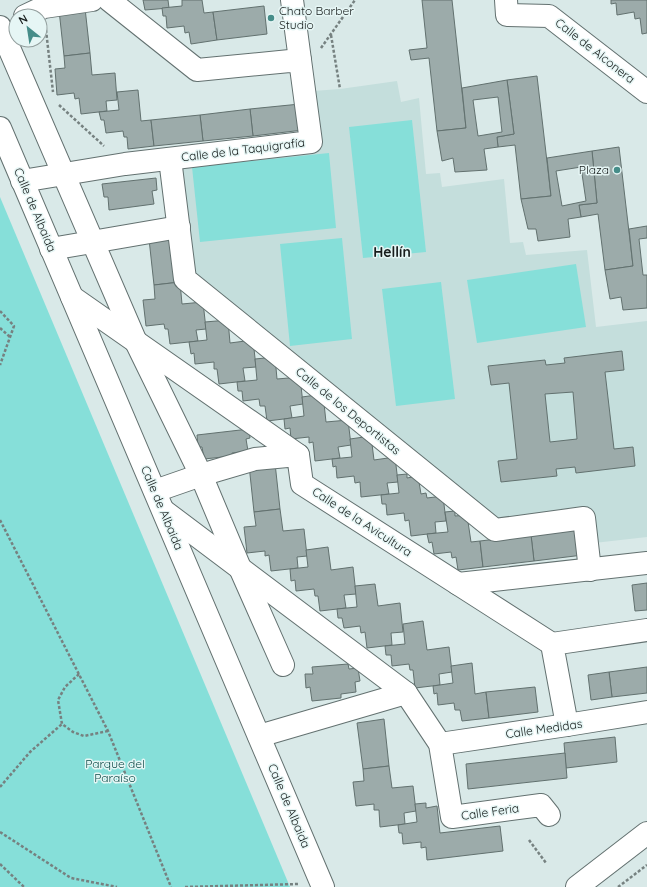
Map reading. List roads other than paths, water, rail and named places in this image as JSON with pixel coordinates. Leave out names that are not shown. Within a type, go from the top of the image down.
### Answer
[{"type":"street","points":[[48,9],[92,0]]},
{"type":"street","points":[[109,0],[197,70],[300,60],[292,0]]},
{"type":"street","name":"Calle de Alconera","points":[[506,0],[507,15],[549,16],[647,92]]},
{"type":"street","points":[[0,28],[136,342],[201,475],[283,665]]},
{"type":"street","name":"Calle de la Taquigrafía","points":[[22,181],[125,164],[310,142],[300,60]]},
{"type":"street","name":"Calle de Albaida","points":[[0,128],[323,885]]},
{"type":"street","name":"Calle de los Deportistas","points":[[170,159],[184,279],[495,530],[584,518],[590,570]]},
{"type":"street","points":[[51,249],[178,228]]},
{"type":"street","points":[[72,297],[298,455]]},
{"type":"street","points":[[298,455],[255,459],[201,475],[159,501],[240,568],[406,693],[440,744]]},
{"type":"street","name":"Calle de la Avicultura","points":[[298,455],[302,484],[552,644]]},
{"type":"street","points":[[458,584],[647,564]]},
{"type":"street","points":[[567,725],[552,644],[647,630]]},
{"type":"street","points":[[259,736],[406,693]]},
{"type":"street","name":"Calle Medidas","points":[[440,744],[647,712]]},
{"type":"street","name":"Calle Feria","points":[[440,744],[452,818],[541,805],[549,815]]},
{"type":"street","points":[[577,887],[647,834]]},
{"type":"place","name":"Chato Barber Studio","points":[[271,18]]},
{"type":"place","name":"Plaza","points":[[617,170]]},
{"type":"district","name":"Hellín","points":[[392,252]]},
{"type":"park label","name":"Parque del Paraíso","points":[[115,771]]}]
